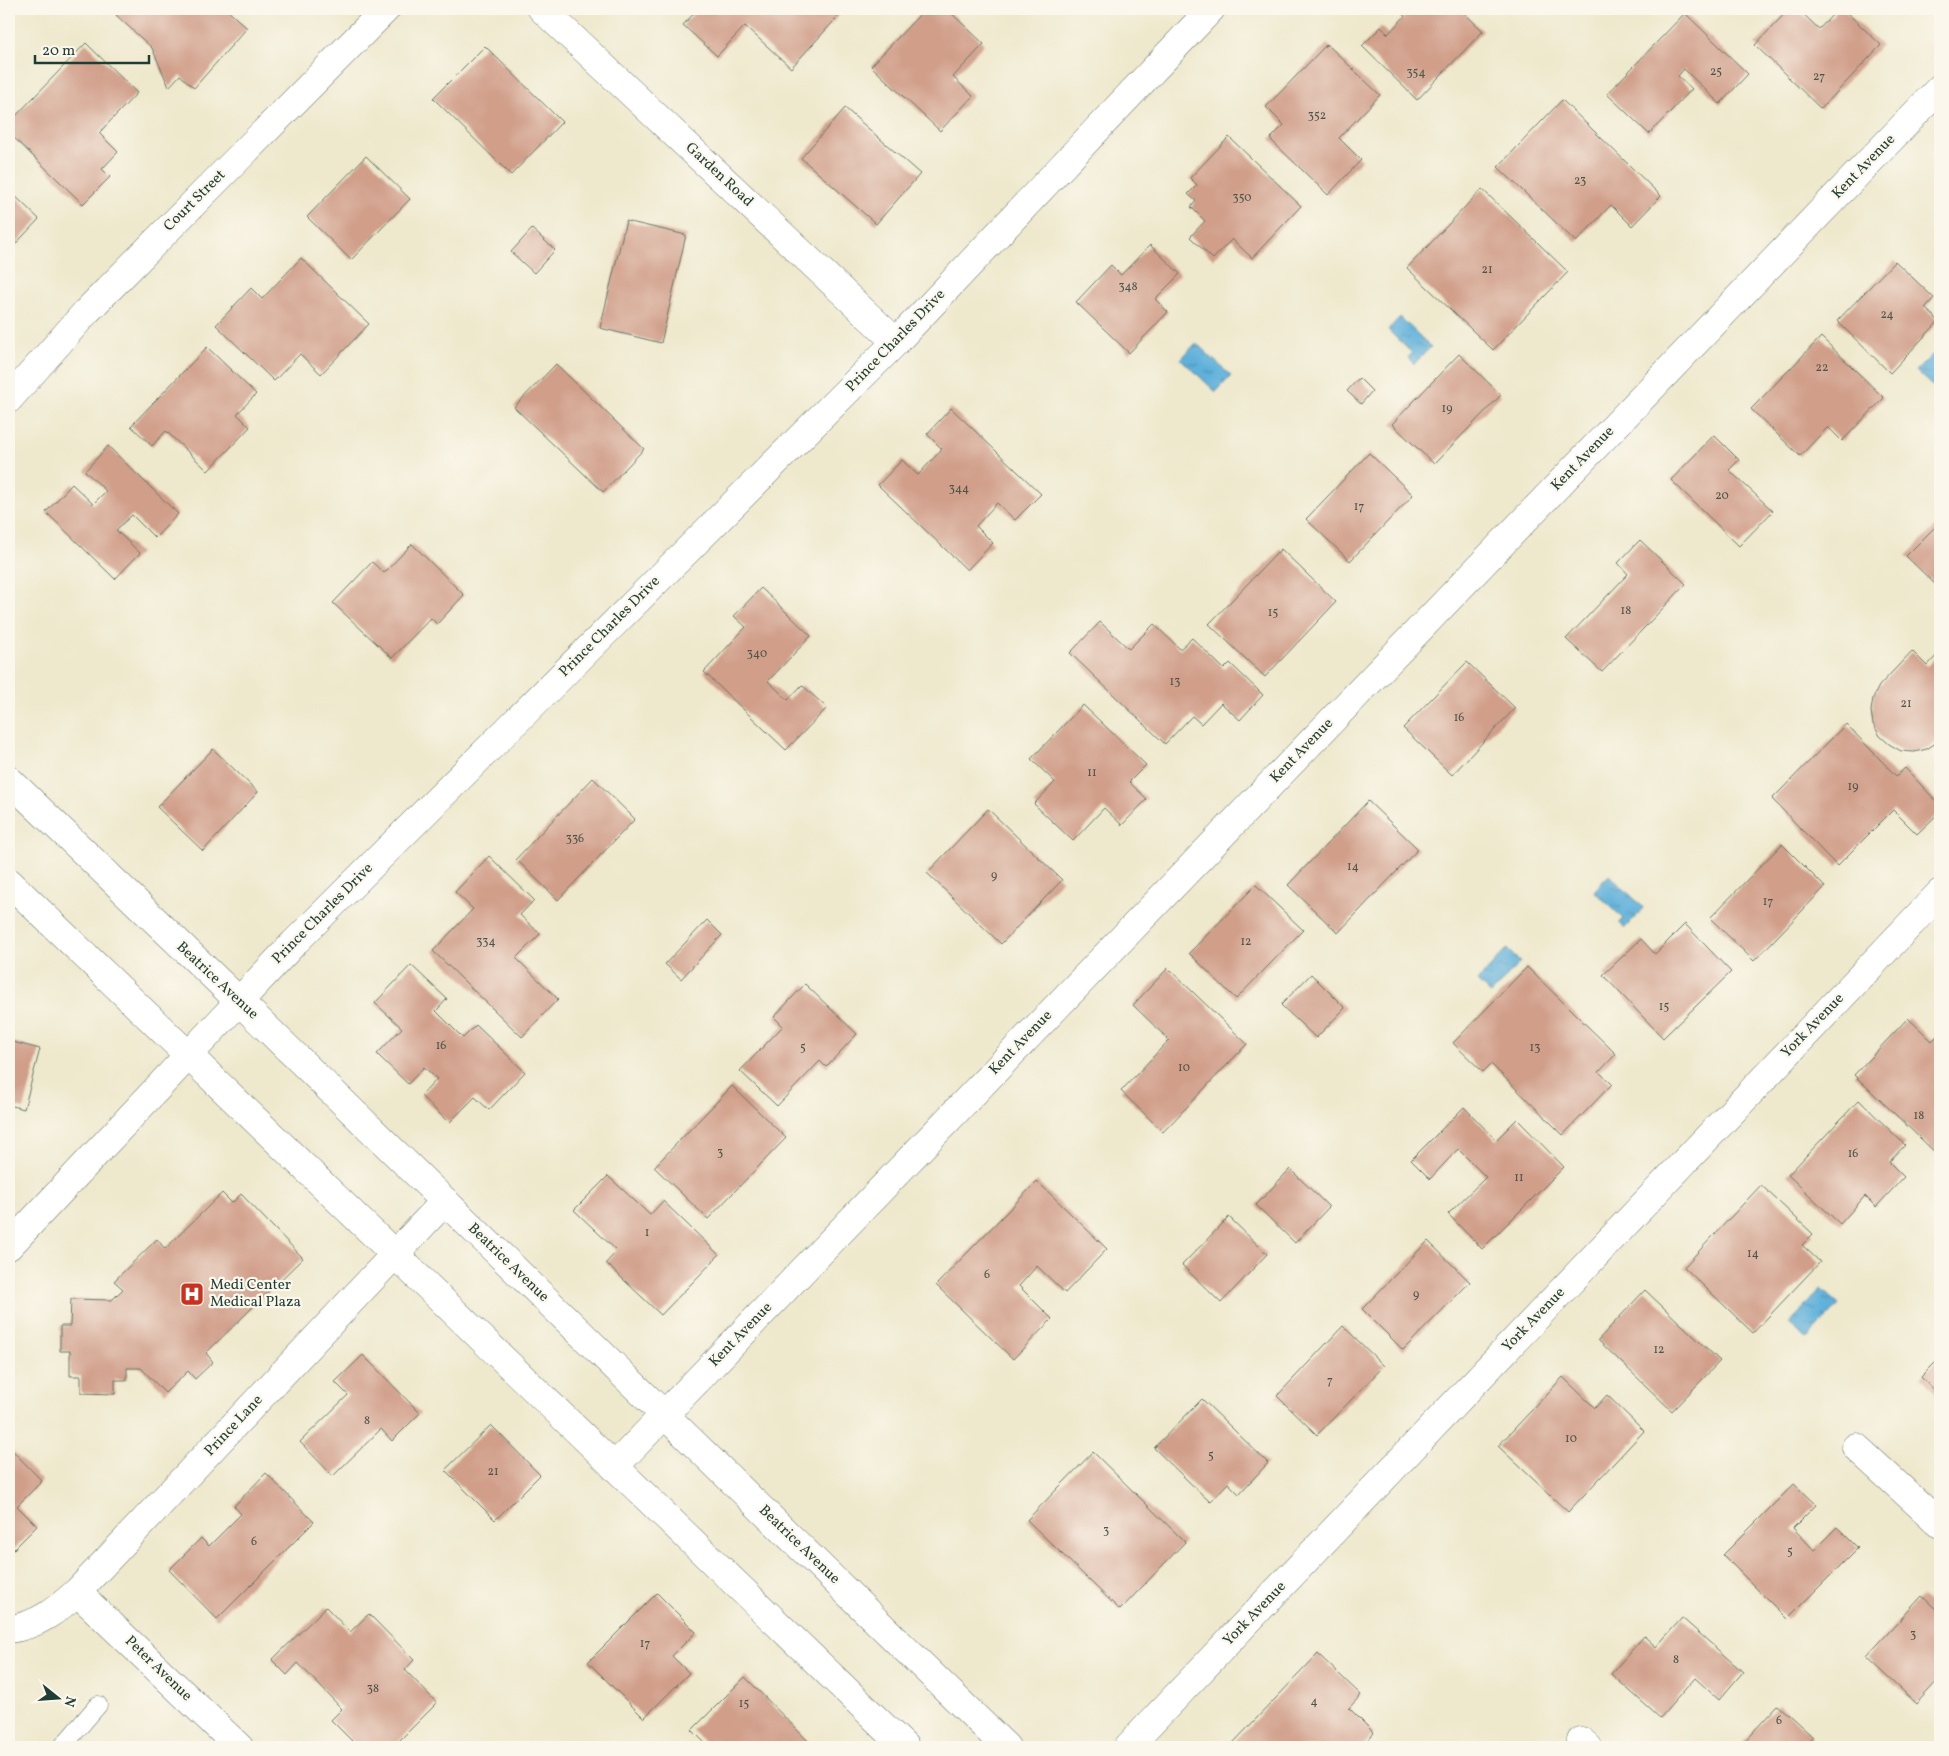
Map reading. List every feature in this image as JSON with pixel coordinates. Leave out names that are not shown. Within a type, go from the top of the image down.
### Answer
[{"type":"main road","name":"Court Street","points":[[9,398],[86,312],[386,9]]},
{"type":"main road","name":"Garden Road","points":[[542,9],[896,342]]},
{"type":"main road","name":"Prince Charles Drive","points":[[9,1246],[294,943],[896,342],[1211,9]]},
{"type":"main road","name":"Kent Avenue","points":[[614,1467],[1940,88]]},
{"type":"main road","name":"Beatrice Avenue","points":[[9,780],[1006,1747]]},
{"type":"main road","points":[[9,882],[905,1747]]},
{"type":"main road","name":"York Avenue","points":[[1128,1747],[1940,892]]},
{"type":"main road","name":"Prince Lane","points":[[9,1629],[38,1622],[59,1608],[77,1592],[445,1202]]},
{"type":"main road","points":[[1856,1447],[1940,1524]]},
{"type":"main road","name":"Peter Avenue","points":[[77,1592],[238,1747]]},
{"type":"lane","points":[[62,1747],[98,1706]]},
{"type":"water","points":[[1400,317],[1431,347],[1414,364],[1408,358],[1412,353],[1388,330]]},
{"type":"water","points":[[1196,343],[1231,376],[1216,392],[1181,359]]},
{"type":"water","points":[[1940,347],[1940,378],[1932,386],[1916,371]]},
{"type":"water","points":[[1609,875],[1644,908],[1625,928],[1619,923],[1623,918],[1594,891]]},
{"type":"water","points":[[1507,949],[1520,962],[1491,994],[1477,981]]},
{"type":"water","points":[[1821,1289],[1839,1305],[1807,1339],[1789,1324]]},
{"type":"building","points":[[122,9],[226,9],[247,28],[194,88],[180,75],[169,87],[152,48],[116,15]]},
{"type":"building","points":[[698,9],[845,9],[791,68],[745,26],[717,56],[683,25]]},
{"type":"building","points":[[925,9],[947,9],[984,44],[953,77],[973,96],[940,131],[871,66]]},
{"type":"building","points":[[1397,9],[1460,9],[1483,31],[1417,100],[1362,46],[1381,27],[1388,34],[1405,16]]},
{"type":"building","points":[[1789,9],[1798,9],[1819,29],[1838,9],[1843,9],[1881,45],[1821,109],[1755,45]]},
{"type":"building","points":[[1685,13],[1748,74],[1720,104],[1684,69],[1678,76],[1692,89],[1649,134],[1607,94]]},
{"type":"building","points":[[86,43],[137,93],[99,133],[118,152],[102,169],[110,177],[83,204],[9,133],[9,123]]},
{"type":"building","points":[[1327,44],[1380,95],[1339,138],[1361,160],[1328,195],[1270,139],[1284,125],[1266,107]]},
{"type":"building","points":[[485,46],[562,122],[511,175],[433,98]]},
{"type":"building","points":[[1562,100],[1661,196],[1632,226],[1611,205],[1576,242],[1498,167]]},
{"type":"building","points":[[845,108],[920,174],[876,224],[801,158]]},
{"type":"building","points":[[1229,137],[1301,206],[1252,258],[1232,239],[1213,259],[1190,237],[1205,221],[1191,207],[1196,201],[1188,194],[1197,185],[1190,178]]},
{"type":"building","points":[[366,156],[410,199],[351,260],[307,217]]},
{"type":"building","points":[[1482,189],[1568,272],[1493,350],[1407,268]]},
{"type":"building","points":[[9,190],[39,219],[9,251]]},
{"type":"building","points":[[626,221],[686,235],[661,343],[600,328]]},
{"type":"building","points":[[532,229],[555,250],[534,273],[511,252]]},
{"type":"building","points":[[1150,245],[1180,274],[1155,299],[1168,312],[1129,353],[1076,302],[1111,265],[1121,275]]},
{"type":"building","points":[[301,258],[369,324],[321,374],[300,354],[274,381],[216,325],[251,288],[262,299]]},
{"type":"building","points":[[1895,261],[1934,298],[1925,308],[1939,321],[1890,373],[1837,321]]},
{"type":"building","points":[[1821,337],[1884,398],[1842,441],[1828,427],[1800,456],[1751,409]]},
{"type":"building","points":[[207,347],[256,394],[237,414],[250,427],[208,471],[166,431],[152,446],[131,426]]},
{"type":"building","points":[[1459,354],[1501,395],[1434,464],[1392,424]]},
{"type":"building","points":[[556,364],[644,449],[603,492],[514,407]]},
{"type":"building","points":[[1359,378],[1372,391],[1361,404],[1347,391]]},
{"type":"building","points":[[951,408],[1041,494],[1015,520],[997,503],[976,526],[993,543],[967,570],[878,485],[902,460],[918,475],[942,449],[927,434]]},
{"type":"building","points":[[1714,435],[1739,460],[1729,470],[1773,511],[1739,546],[1671,480]]},
{"type":"building","points":[[108,446],[178,514],[155,538],[132,515],[116,530],[140,553],[115,579],[46,512],[72,484],[93,504],[106,491],[85,471]]},
{"type":"building","points":[[1369,453],[1413,495],[1350,561],[1306,519]]},
{"type":"building","points":[[1935,527],[1940,532],[1940,589],[1906,556]]},
{"type":"building","points":[[1640,540],[1686,584],[1602,672],[1566,639],[1628,574],[1618,563]]},
{"type":"building","points":[[412,544],[464,595],[437,624],[431,618],[392,658],[333,603],[372,562],[384,573]]},
{"type":"building","points":[[1281,549],[1336,602],[1265,677],[1209,624]]},
{"type":"building","points":[[761,588],[811,636],[768,681],[788,700],[802,685],[827,708],[786,750],[704,672],[746,627],[734,616]]},
{"type":"building","points":[[1100,622],[1129,649],[1154,624],[1180,649],[1192,638],[1224,669],[1230,663],[1263,695],[1240,720],[1221,703],[1201,724],[1192,716],[1165,744],[1070,653]]},
{"type":"building","points":[[1912,651],[1927,666],[1940,652],[1940,740],[1927,749],[1914,752],[1901,751],[1880,736],[1873,724],[1871,711],[1873,698],[1879,686]]},
{"type":"building","points":[[1467,662],[1515,708],[1452,775],[1403,728]]},
{"type":"building","points":[[1083,705],[1146,765],[1129,782],[1147,799],[1122,825],[1104,808],[1073,841],[1034,804],[1055,782],[1031,759]]},
{"type":"building","points":[[1846,724],[1896,776],[1905,768],[1940,805],[1940,812],[1917,834],[1893,810],[1837,866],[1772,799]]},
{"type":"building","points":[[213,749],[258,792],[203,851],[157,807]]},
{"type":"building","points":[[593,778],[635,819],[558,900],[516,859]]},
{"type":"building","points":[[1368,801],[1418,849],[1338,933],[1288,885]]},
{"type":"building","points":[[988,809],[1062,880],[1001,944],[927,873]]},
{"type":"building","points":[[1782,844],[1825,887],[1754,961],[1710,918]]},
{"type":"building","points":[[489,856],[534,900],[520,915],[540,934],[516,958],[558,999],[522,1037],[433,951],[473,909],[455,892]]},
{"type":"building","points":[[1256,885],[1303,930],[1236,999],[1189,953]]},
{"type":"building","points":[[707,920],[722,935],[681,979],[665,964]]},
{"type":"building","points":[[1685,924],[1731,972],[1663,1038],[1603,975],[1641,939],[1655,954]]},
{"type":"building","points":[[411,965],[447,999],[436,1011],[463,1038],[476,1025],[525,1072],[489,1110],[475,1097],[449,1123],[421,1096],[437,1079],[424,1067],[408,1084],[377,1054],[402,1028],[375,1003]]},
{"type":"building","points":[[1527,967],[1616,1054],[1599,1072],[1612,1084],[1563,1135],[1491,1064],[1483,1072],[1453,1043]]},
{"type":"building","points":[[1168,968],[1247,1044],[1163,1132],[1121,1091],[1169,1040],[1133,1005]]},
{"type":"building","points":[[1311,974],[1345,1008],[1316,1038],[1281,1005]]},
{"type":"building","points":[[805,984],[857,1034],[826,1067],[820,1061],[777,1106],[740,1071],[783,1026],[774,1017]]},
{"type":"building","points":[[1908,1018],[1932,1041],[1940,1033],[1940,1157],[1854,1075]]},
{"type":"building","points":[[9,1041],[40,1049],[24,1109],[9,1105]]},
{"type":"building","points":[[732,1086],[786,1138],[708,1219],[654,1167]]},
{"type":"building","points":[[1859,1100],[1905,1145],[1889,1162],[1904,1177],[1876,1207],[1865,1196],[1840,1224],[1788,1175]]},
{"type":"building","points":[[1464,1107],[1496,1140],[1517,1119],[1564,1167],[1482,1249],[1448,1214],[1486,1177],[1458,1149],[1430,1179],[1411,1160]]},
{"type":"building","points":[[1290,1169],[1329,1207],[1295,1243],[1256,1205]]},
{"type":"building","points":[[608,1176],[650,1215],[663,1201],[719,1255],[661,1315],[606,1263],[617,1251],[574,1210]]},
{"type":"building","points":[[1037,1181],[1107,1249],[1065,1293],[1037,1266],[1019,1286],[1052,1319],[1013,1359],[936,1285]]},
{"type":"building","points":[[1761,1185],[1813,1234],[1802,1245],[1820,1262],[1753,1333],[1684,1267]]},
{"type":"building","name":"Medi Center Medical Plaza","points":[[222,1193],[232,1203],[241,1194],[303,1258],[206,1353],[213,1362],[195,1379],[188,1371],[165,1393],[141,1368],[127,1368],[127,1380],[115,1380],[115,1394],[81,1393],[81,1376],[70,1376],[70,1351],[60,1351],[60,1326],[70,1326],[71,1299],[112,1300],[123,1289],[114,1281],[157,1239],[165,1249]]},
{"type":"building","points":[[1229,1217],[1267,1254],[1221,1303],[1182,1265]]},
{"type":"building","points":[[1428,1241],[1470,1282],[1403,1350],[1362,1309]]},
{"type":"building","points":[[1645,1290],[1720,1361],[1672,1411],[1598,1340]]},
{"type":"building","points":[[1343,1326],[1384,1366],[1317,1435],[1277,1396]]},
{"type":"building","points":[[363,1355],[420,1413],[392,1441],[381,1429],[333,1476],[300,1442],[348,1395],[335,1382]]},
{"type":"building","points":[[1940,1358],[1940,1397],[1921,1377]]},
{"type":"building","points":[[1563,1377],[1595,1408],[1607,1395],[1644,1431],[1568,1512],[1498,1446]]},
{"type":"building","points":[[1202,1399],[1268,1463],[1239,1494],[1228,1483],[1210,1502],[1154,1448]]},
{"type":"building","points":[[491,1425],[540,1475],[495,1520],[445,1470]]},
{"type":"building","points":[[9,1447],[42,1481],[17,1506],[37,1526],[9,1554]]},
{"type":"building","points":[[1093,1452],[1185,1542],[1120,1610],[1027,1520]]},
{"type":"building","points":[[266,1473],[314,1522],[217,1619],[169,1570],[201,1538],[209,1546],[241,1514],[234,1506]]},
{"type":"building","points":[[1794,1484],[1816,1505],[1793,1528],[1814,1550],[1837,1527],[1858,1548],[1787,1619],[1723,1555]]},
{"type":"building","points":[[657,1593],[696,1632],[672,1656],[689,1673],[644,1718],[588,1662]]},
{"type":"building","points":[[1922,1596],[1940,1613],[1940,1678],[1916,1704],[1866,1657]]},
{"type":"building","points":[[326,1607],[350,1632],[369,1614],[414,1660],[405,1670],[437,1703],[393,1747],[358,1747],[331,1720],[342,1709],[298,1663],[287,1675],[272,1660]]},
{"type":"building","points":[[1682,1618],[1743,1672],[1719,1700],[1695,1678],[1660,1718],[1611,1674],[1644,1636],[1656,1647]]},
{"type":"building","points":[[1318,1654],[1361,1695],[1349,1708],[1374,1733],[1361,1747],[1238,1747],[1233,1743]]},
{"type":"building","points":[[745,1677],[814,1747],[709,1747],[692,1730]]},
{"type":"building","points":[[1778,1705],[1813,1737],[1804,1747],[1739,1747]]},
{"type":"place","name":"Medi Center Medical Plaza","points":[[192,1294]]}]
